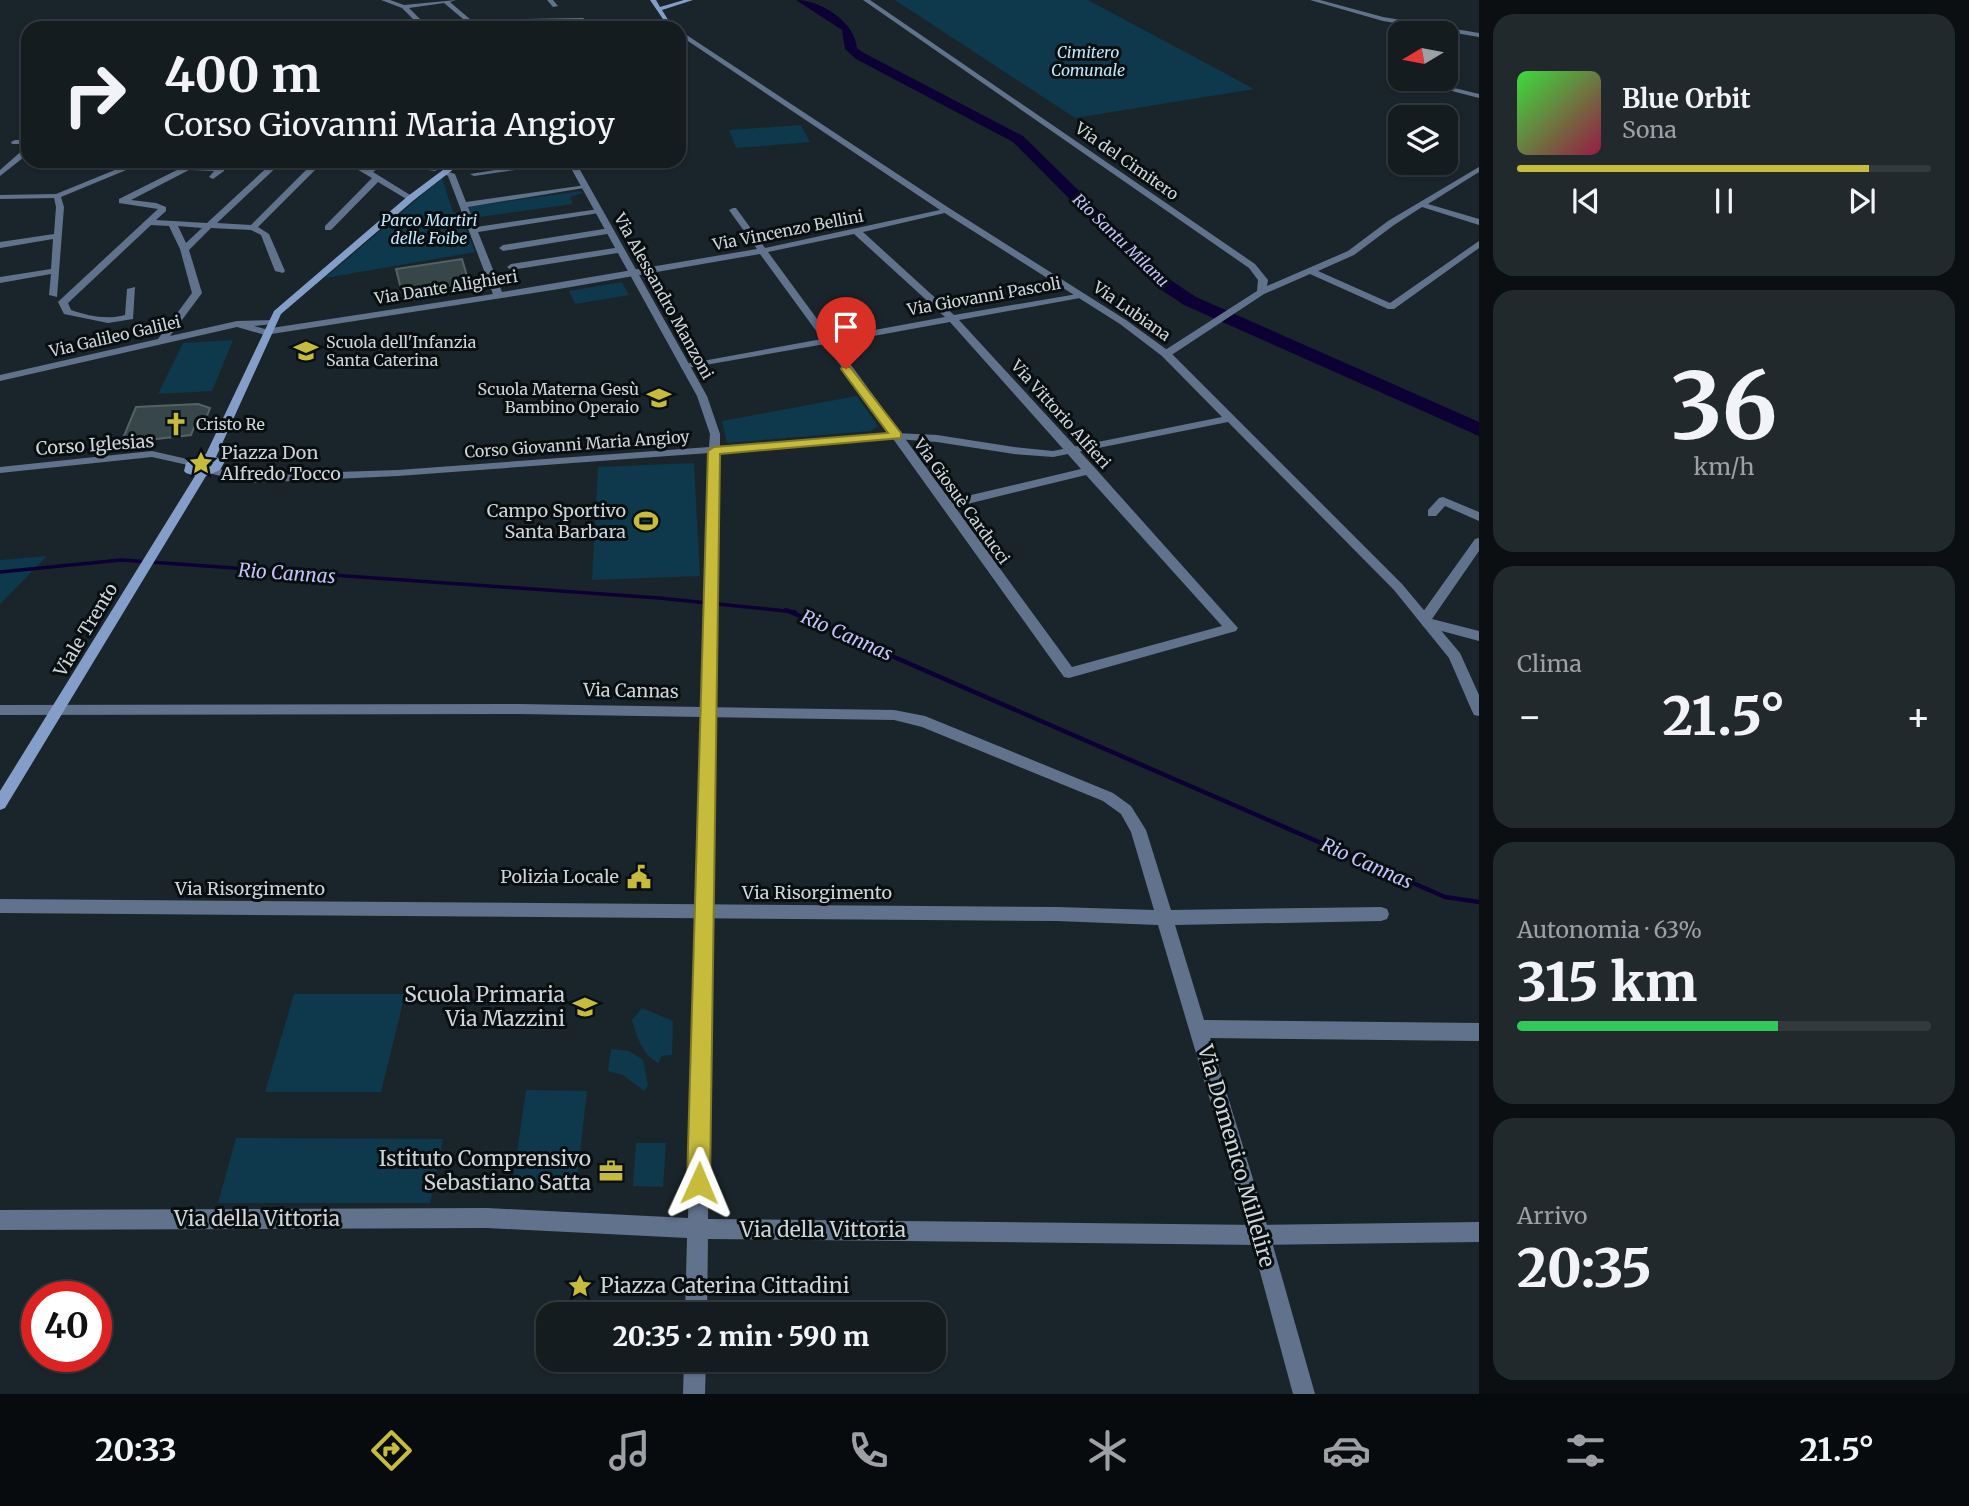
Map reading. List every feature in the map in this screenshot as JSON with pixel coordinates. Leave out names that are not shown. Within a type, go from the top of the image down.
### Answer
[{"type":"main road","points":[[653,0],[666,21]]},
{"type":"main road","points":[[658,9],[690,0]]},
{"type":"main road","points":[[210,457],[271,322],[411,198],[451,168]]},
{"type":"main road","points":[[210,457],[219,461],[207,472],[190,471],[192,463],[210,457]]},
{"type":"main road","name":"Viale Trento","points":[[0,804],[59,712],[157,548],[207,472]]},
{"type":"street","points":[[384,0],[404,7],[419,21]]},
{"type":"street","points":[[404,7],[453,0]]},
{"type":"street","name":"Via del Cimitero","points":[[866,0],[1252,266],[1264,280],[1261,292]]},
{"type":"street","points":[[1313,0],[1383,19],[1479,34]]},
{"type":"street","points":[[445,1],[469,21]]},
{"type":"street","points":[[578,21],[583,20]]},
{"type":"street","name":"Via Lubiana","points":[[686,37],[1166,354],[1398,587],[1455,656],[1479,711]]},
{"type":"street","points":[[1458,91],[1479,96]]},
{"type":"street","points":[[15,142],[21,142]]},
{"type":"street","points":[[0,174],[21,156]]},
{"type":"street","points":[[0,197],[57,196],[127,168]]},
{"type":"street","points":[[132,289],[130,317],[123,321],[77,316],[67,312],[63,302],[163,209],[162,206],[122,201],[188,168],[221,169],[213,177]]},
{"type":"street","points":[[184,249],[272,168]]},
{"type":"street","points":[[253,228],[312,168]]},
{"type":"street","points":[[360,168],[376,180],[411,198]]},
{"type":"street","points":[[367,173],[374,168]]},
{"type":"street","points":[[474,174],[519,168]]},
{"type":"street","name":"Via Alessandro Manzoni","points":[[575,168],[686,367],[711,419],[715,434],[696,1302]]},
{"type":"street","points":[[1166,354],[1261,292],[1351,253],[1391,223],[1479,169]]},
{"type":"street","points":[[446,173],[451,174],[498,295]]},
{"type":"street","points":[[327,228],[376,180]]},
{"type":"street","points":[[463,205],[586,187]]},
{"type":"street","points":[[54,295],[60,207],[57,196]]},
{"type":"street","points":[[1423,205],[1479,222]]},
{"type":"street","name":"Via Giosuè Carducci","points":[[733,210],[1069,674]]},
{"type":"street","name":"Via Vincenzo Bellini","points":[[632,272],[762,251],[857,232],[946,210]]},
{"type":"street","points":[[472,230],[599,211]]},
{"type":"street","points":[[150,222],[253,228],[265,234],[280,271]]},
{"type":"street","points":[[162,340],[196,297],[184,249],[172,223]]},
{"type":"street","points":[[503,247],[610,231]]},
{"type":"street","name":"Via Vittorio Alfieri","points":[[857,232],[951,317],[1231,628],[1069,674]]},
{"type":"street","points":[[0,245],[58,236]]},
{"type":"street","points":[[1311,271],[1391,307],[1479,244]]},
{"type":"street","points":[[511,267],[621,250]]},
{"type":"street","points":[[0,280],[55,271]]},
{"type":"street","name":"Via Dante Alighieri","points":[[271,322],[498,295],[632,272]]},
{"type":"street","name":"Via Giovanni Pascoli","points":[[686,367],[1080,295]]},
{"type":"street","name":"Via Galileo Galilei","points":[[237,324],[271,322]]},
{"type":"street","name":"Via Galileo Galilei","points":[[0,378],[237,324],[271,322]]},
{"type":"street","name":"Corso Giovanni Maria Angioy","points":[[207,472],[249,479],[280,478],[714,451],[896,436],[944,436],[1030,453],[1073,451],[1232,418]]},
{"type":"street","name":"Corso Iglesias","points":[[0,470],[152,454],[192,463]]},
{"type":"street","points":[[946,505],[1091,470]]},
{"type":"street","points":[[1432,513],[1443,501],[1479,517]]},
{"type":"street","points":[[1479,542],[1426,621],[1479,636]]},
{"type":"street","name":"Via Cannas","points":[[0,710],[709,711],[894,715],[925,722],[1108,797],[1126,810],[1138,830],[1166,918]]},
{"type":"street","name":"Via Risorgimento","points":[[0,906],[1057,914],[1166,918],[1381,914]]},
{"type":"street","name":"Via Domenico Millelire","points":[[1166,918],[1261,1235],[1304,1394]]},
{"type":"street","points":[[1199,1030],[1479,1032]]},
{"type":"street","name":"Via della Vittoria","points":[[0,1220],[487,1218],[698,1227],[1261,1235],[1479,1232]]},
{"type":"street","points":[[694,1394],[695,1372]]},
{"type":"green space","name":"Cimitero Comunale","points":[[895,0],[1088,0],[1254,89],[1075,118]]},
{"type":"green space","points":[[801,125],[810,142],[736,148],[729,130]]},
{"type":"green space","name":"Parco Martiri delle Foibe","points":[[442,178],[453,212],[460,214],[475,252],[325,278]]},
{"type":"green space","points":[[581,191],[583,193],[570,197],[573,204],[473,218],[468,207]]},
{"type":"green space","points":[[622,282],[629,295],[575,304],[569,291]]},
{"type":"green space","points":[[233,340],[212,391],[158,394],[183,343]]},
{"type":"green space","points":[[857,396],[878,426],[871,431],[727,443],[722,421]]},
{"type":"green space","name":"Campo Sportivo Santa Barbara","points":[[694,463],[700,576],[592,580],[598,467]]},
{"type":"green space","points":[[47,556],[0,604],[0,560]]},
{"type":"green space","points":[[294,994],[405,994],[381,1092],[265,1092]]},
{"type":"green space","points":[[642,1008],[673,1021],[672,1055],[661,1056],[659,1063],[644,1051],[632,1020]]},
{"type":"green space","points":[[611,1049],[629,1051],[643,1060],[648,1086],[644,1091],[623,1075],[608,1071]]},
{"type":"green space","points":[[526,1090],[587,1091],[576,1188],[512,1187]]},
{"type":"green space","points":[[236,1138],[443,1139],[430,1203],[218,1203]]},
{"type":"green space","points":[[636,1143],[666,1143],[663,1187],[633,1186]]},
{"type":"building","points":[[462,259],[469,283],[402,293],[396,269]]},
{"type":"building","name":"Cristo Re","points":[[198,404],[210,408],[205,421],[196,422],[191,435],[121,443],[136,407]]},
{"type":"waterway","name":"Rio Santu Milanu","points":[[801,0],[846,28],[850,34],[851,49],[860,56],[1018,139],[1163,283],[1190,301],[1479,430]]},
{"type":"waterway","name":"Rio Cannas","points":[[0,572],[121,560],[659,598],[789,611]]},
{"type":"waterway","name":"Rio Cannas","points":[[789,611],[795,612]]},
{"type":"waterway","name":"Rio Cannas","points":[[789,611],[1445,897],[1479,902]]},
{"type":"place","name":"Scuola dell'Infanzia Santa Caterina","points":[[306,351]]},
{"type":"place","name":"Scuola Materna Gesù Bambino Operaio","points":[[659,398]]},
{"type":"place","name":"Cristo Re","points":[[176,424]]},
{"type":"place","name":"Piazza Don Alfredo Tocco","points":[[201,463]]},
{"type":"place","name":"Campo Sportivo Santa Barbara","points":[[646,521]]},
{"type":"place","name":"Polizia Locale","points":[[639,877]]},
{"type":"place","name":"Scuola Primaria Via Mazzini","points":[[585,1007]]},
{"type":"place","name":"Istituto Comprensivo Sebastiano Satta","points":[[611,1171]]},
{"type":"place","name":"Piazza Caterina Cittadini","points":[[580,1286]]},
{"type":"route","points":[[699,1183],[714,451],[896,436],[846,369]]}]
